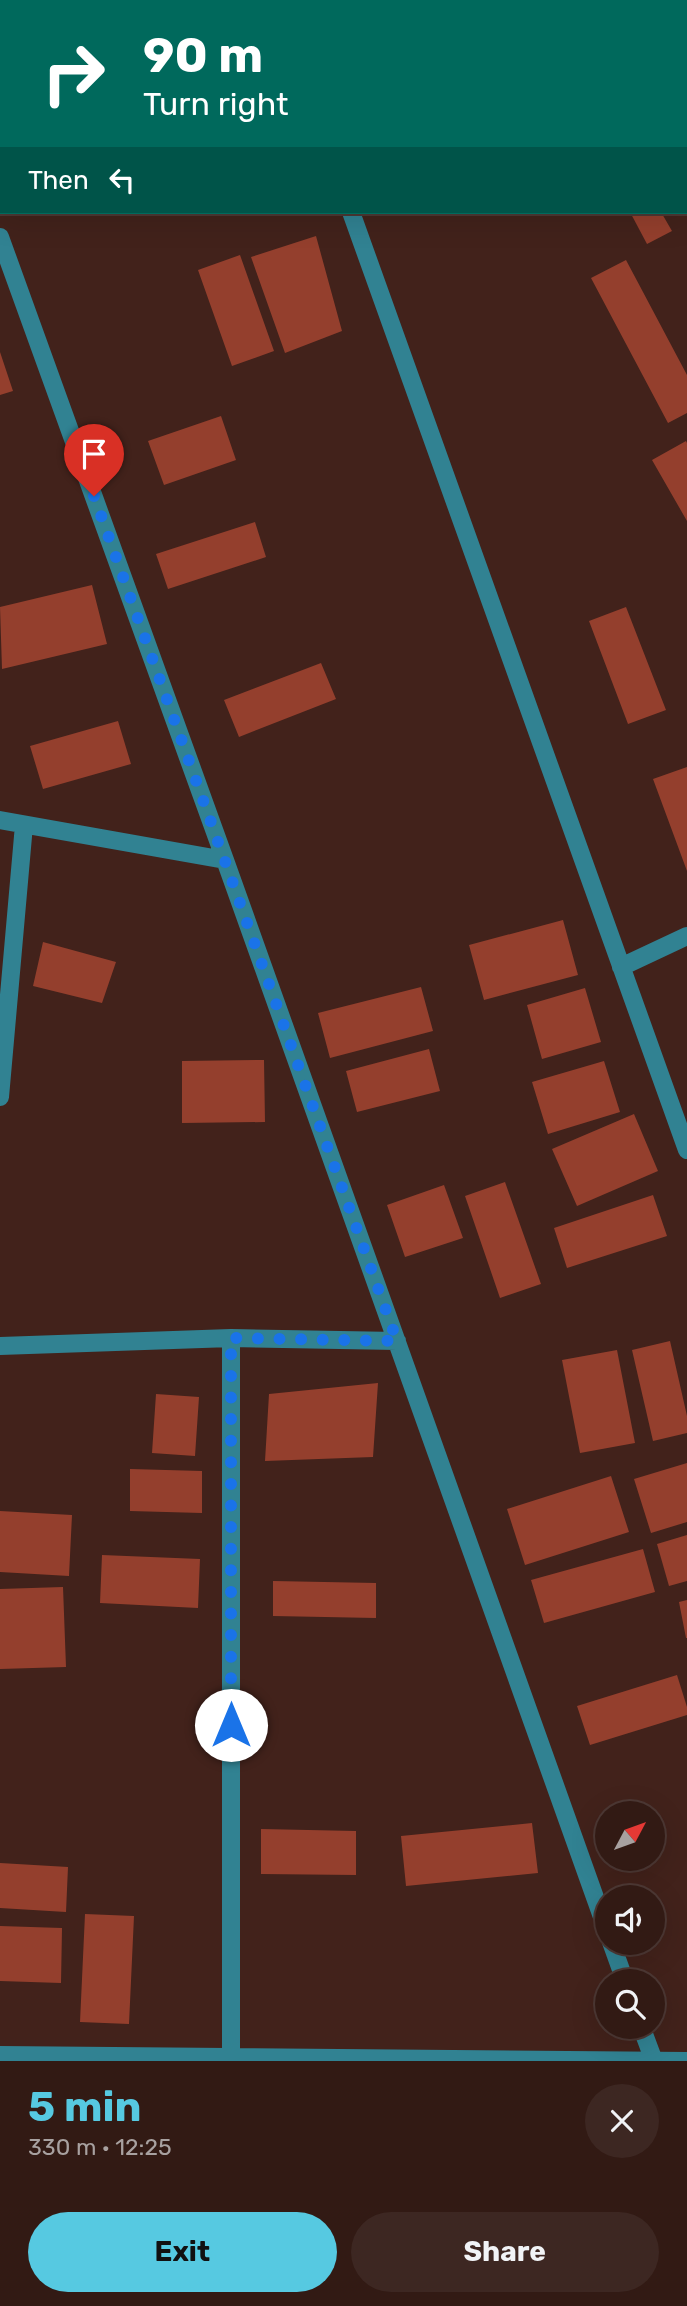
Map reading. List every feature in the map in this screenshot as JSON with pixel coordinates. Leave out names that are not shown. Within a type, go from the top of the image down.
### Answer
[{"type":"street","points":[[352,214],[687,1150]]},
{"type":"street","points":[[0,237],[595,1897]]},
{"type":"street","points":[[0,820],[225,860]]},
{"type":"street","points":[[0,1097],[24,825]]},
{"type":"street","points":[[621,967],[687,936]]},
{"type":"street","points":[[0,1346],[231,1338],[397,1341]]},
{"type":"street","points":[[231,1338],[231,2057]]},
{"type":"street","points":[[646,2039],[653,2060]]},
{"type":"street","points":[[0,2055],[687,2061]]},
{"type":"building","points":[[631,214],[662,214],[672,231],[647,244]]},
{"type":"building","points":[[316,236],[342,331],[285,353],[251,257]]},
{"type":"building","points":[[240,255],[274,351],[232,366],[198,270]]},
{"type":"building","points":[[626,260],[687,375],[687,413],[668,423],[591,278]]},
{"type":"building","points":[[0,352],[13,391],[0,395]]},
{"type":"building","points":[[221,416],[236,460],[164,485],[148,441]]},
{"type":"building","points":[[686,441],[687,443],[687,521],[652,460]]},
{"type":"building","points":[[255,522],[266,557],[168,589],[156,554]]},
{"type":"building","points":[[92,585],[107,644],[2,669],[0,607]]},
{"type":"building","points":[[626,607],[666,710],[628,724],[589,621]]},
{"type":"building","points":[[321,663],[336,699],[239,737],[224,700]]},
{"type":"building","points":[[118,721],[131,764],[43,789],[30,746]]},
{"type":"building","points":[[687,767],[687,871],[653,779]]},
{"type":"building","points":[[563,920],[578,975],[484,1000],[469,945]]},
{"type":"building","points":[[43,942],[116,962],[102,1003],[33,986]]},
{"type":"building","points":[[421,987],[433,1031],[330,1058],[318,1013]]},
{"type":"building","points":[[585,988],[601,1042],[542,1059],[527,1005]]},
{"type":"building","points":[[429,1049],[440,1091],[357,1112],[346,1071]]},
{"type":"building","points":[[264,1060],[265,1122],[182,1123],[182,1061]]},
{"type":"building","points":[[604,1061],[620,1112],[548,1134],[532,1082]]},
{"type":"building","points":[[634,1114],[658,1171],[577,1206],[552,1149]]},
{"type":"building","points":[[505,1182],[541,1284],[500,1298],[465,1196]]},
{"type":"building","points":[[444,1185],[463,1238],[405,1257],[387,1205]]},
{"type":"building","points":[[653,1195],[667,1236],[567,1268],[554,1228]]},
{"type":"building","points":[[670,1341],[687,1416],[687,1433],[653,1441],[632,1350]]},
{"type":"building","points":[[617,1350],[635,1443],[580,1453],[562,1360]]},
{"type":"building","points":[[378,1383],[373,1457],[265,1461],[269,1394]]},
{"type":"building","points":[[156,1394],[199,1397],[195,1456],[152,1453]]},
{"type":"building","points":[[687,1463],[687,1522],[651,1533],[634,1479]]},
{"type":"building","points":[[130,1469],[202,1471],[202,1513],[130,1511]]},
{"type":"building","points":[[611,1476],[629,1532],[525,1565],[507,1509]]},
{"type":"building","points":[[0,1511],[72,1515],[69,1576],[0,1572]]},
{"type":"building","points":[[687,1535],[687,1581],[669,1586],[657,1544]]},
{"type":"building","points":[[643,1549],[655,1592],[544,1623],[531,1580]]},
{"type":"building","points":[[102,1555],[200,1559],[198,1608],[100,1603]]},
{"type":"building","points":[[273,1581],[376,1583],[376,1618],[273,1616]]},
{"type":"building","points":[[63,1587],[66,1667],[0,1669],[0,1589]]},
{"type":"building","points":[[687,1600],[687,1638],[686,1638],[679,1602]]},
{"type":"building","points":[[677,1675],[687,1715],[590,1745],[577,1706]]},
{"type":"building","points":[[532,1823],[538,1873],[406,1886],[401,1836]]},
{"type":"building","points":[[261,1829],[356,1831],[356,1875],[261,1874]]},
{"type":"building","points":[[0,1863],[68,1867],[66,1912],[0,1908]]},
{"type":"building","points":[[85,1914],[134,1916],[129,2024],[80,2022]]},
{"type":"building","points":[[0,1926],[62,1928],[61,1983],[0,1981]]},
{"type":"route","points":[[94,496],[397,1341],[231,1338],[231,1725]]}]
